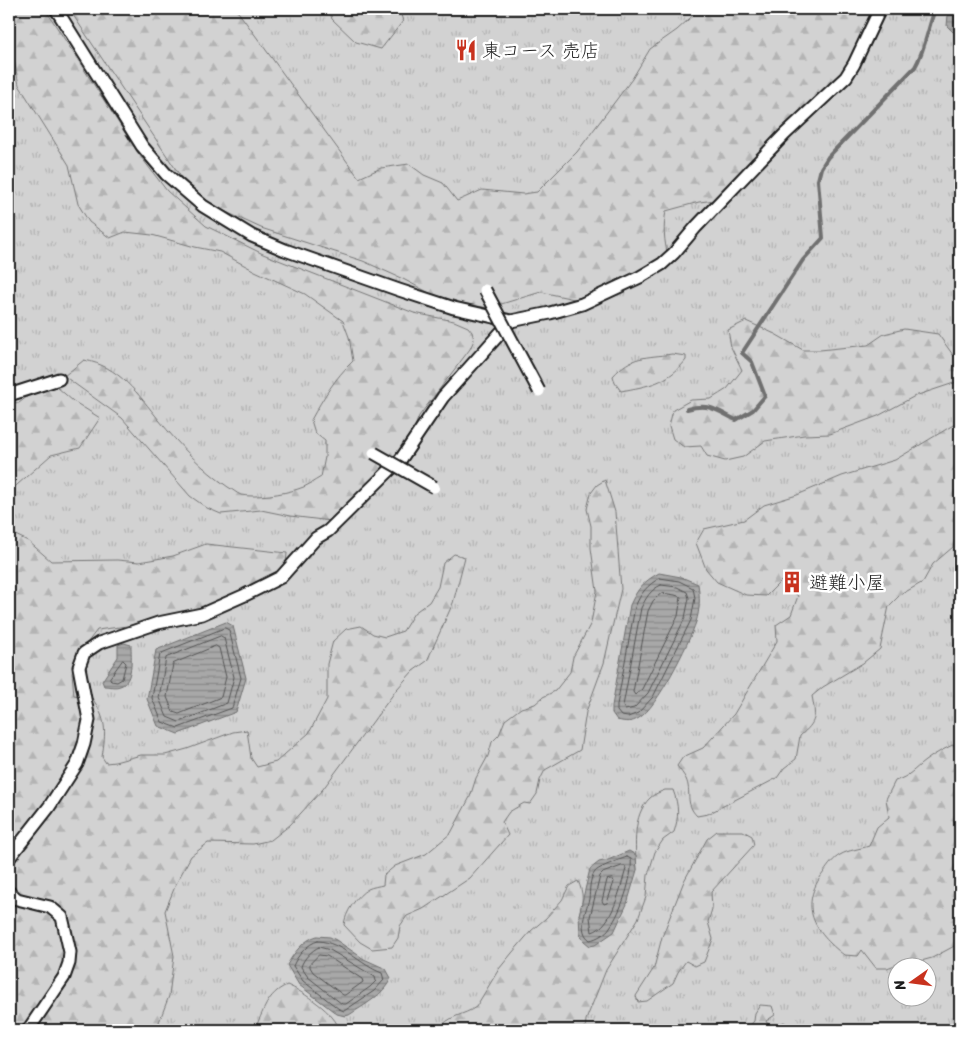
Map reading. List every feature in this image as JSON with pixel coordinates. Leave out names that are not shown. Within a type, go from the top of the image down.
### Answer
[{"type":"street","points":[[56,9],[142,146],[166,174],[203,206],[252,236],[285,250],[454,308],[511,321],[582,304],[640,277],[662,264],[785,134],[846,77],[880,9]]},
{"type":"street","points":[[484,290],[538,391]]},
{"type":"street","points":[[9,858],[49,807],[77,764],[89,720],[79,666],[84,653],[99,643],[150,626],[180,617],[202,614],[281,577],[316,538],[328,531],[401,459],[443,396],[511,321]]},
{"type":"street","points":[[9,396],[59,380]]},
{"type":"street","points":[[374,453],[434,487]]},
{"type":"street","points":[[9,892],[18,899],[50,907],[62,917],[70,952],[69,963],[64,977],[28,1030]]},
{"type":"green space","points":[[9,9],[960,9],[960,1030],[64,1030],[9,561]]},
{"type":"green space","points":[[9,9],[45,9],[138,153],[167,191],[206,226],[263,254],[414,313],[454,321],[468,327],[472,332],[474,340],[470,349],[419,416],[410,439],[331,521],[261,510],[221,514],[207,508],[190,496],[122,418],[64,376],[84,360],[108,368],[127,382],[191,456],[209,472],[241,495],[262,496],[301,488],[321,477],[325,457],[325,441],[315,433],[311,420],[330,389],[353,361],[349,337],[343,321],[305,294],[255,271],[220,252],[152,235],[125,232],[110,238],[89,222],[78,204],[69,165],[19,85],[9,35]]},
{"type":"green space","points":[[69,9],[234,9],[239,13],[359,178],[381,168],[409,164],[424,175],[443,183],[457,201],[482,190],[523,194],[537,192],[577,152],[632,79],[650,49],[677,30],[700,9],[880,9],[837,82],[725,199],[699,202],[666,211],[664,234],[668,256],[647,271],[579,300],[541,292],[488,308],[441,299],[363,261],[261,228],[213,206],[181,177]]},
{"type":"green space","points":[[329,9],[399,9],[403,21],[381,49],[356,42],[332,19]]},
{"type":"green space","points":[[746,321],[775,334],[803,350],[868,345],[884,334],[904,329],[938,334],[953,355],[960,357],[960,381],[915,396],[878,416],[830,434],[804,435],[765,441],[743,457],[725,461],[707,456],[701,446],[684,447],[673,439],[669,426],[673,410],[691,400],[711,399],[727,389],[742,370],[731,347],[728,330]]},
{"type":"green space","points":[[672,354],[686,356],[686,360],[665,379],[649,385],[621,391],[615,383],[613,376],[626,364],[646,357]]},
{"type":"green space","points":[[57,387],[73,401],[100,418],[80,448],[51,455],[9,492],[9,402],[19,403],[37,389]]},
{"type":"green space","points":[[960,421],[960,531],[953,547],[933,564],[923,582],[900,595],[889,606],[880,649],[863,663],[823,687],[812,696],[814,719],[810,727],[800,736],[796,759],[784,768],[777,778],[708,814],[697,816],[689,802],[686,779],[677,766],[683,757],[703,748],[734,714],[777,641],[776,625],[791,615],[798,596],[781,581],[766,596],[746,595],[717,582],[706,569],[696,543],[704,529],[744,520],[764,505],[797,495],[842,476],[895,460]]},
{"type":"green space","points":[[605,480],[615,512],[621,589],[604,663],[586,712],[580,750],[545,770],[540,780],[537,794],[530,804],[524,803],[509,812],[502,822],[508,835],[470,878],[423,909],[407,916],[400,926],[398,938],[392,947],[372,949],[360,942],[344,925],[346,915],[352,905],[368,889],[383,885],[384,875],[395,866],[426,854],[451,833],[470,797],[492,742],[499,735],[505,720],[521,708],[535,704],[543,697],[555,691],[570,672],[573,657],[591,623],[597,591],[591,548],[591,526],[587,509],[591,493],[597,485]]},
{"type":"green space","points":[[9,532],[28,541],[51,561],[117,560],[139,562],[173,556],[206,544],[287,553],[286,564],[273,576],[240,593],[199,608],[142,624],[97,630],[78,655],[72,673],[74,695],[92,698],[103,719],[105,733],[102,757],[106,763],[141,755],[165,755],[233,732],[247,730],[251,758],[257,767],[276,762],[309,733],[327,699],[327,664],[333,641],[346,629],[361,626],[373,634],[385,637],[403,631],[414,613],[429,602],[438,587],[443,563],[454,554],[465,557],[453,603],[427,661],[413,671],[397,689],[323,789],[290,825],[271,840],[253,844],[208,843],[191,856],[176,884],[165,911],[174,956],[169,996],[156,1030],[9,1030]]},
{"type":"green space","points":[[960,742],[960,943],[936,956],[886,956],[886,968],[876,968],[862,950],[858,956],[844,955],[825,937],[813,918],[812,896],[816,884],[833,860],[847,852],[869,846],[877,827],[889,817],[886,799],[895,781],[908,775],[925,761]]},
{"type":"green space","points":[[665,790],[673,790],[676,801],[677,821],[674,832],[663,840],[655,852],[648,875],[646,897],[638,919],[606,970],[586,1020],[585,1030],[439,1030],[446,1022],[476,1007],[499,969],[531,931],[562,900],[569,886],[578,881],[580,886],[582,898],[579,915],[637,870],[636,832],[640,813],[650,798]]},
{"type":"green space","points":[[717,831],[743,831],[752,836],[754,845],[711,892],[712,909],[708,922],[713,939],[704,962],[695,966],[686,961],[673,983],[647,1001],[638,1002],[636,996],[654,968],[662,937],[684,881],[707,839]]},
{"type":"green space","points":[[287,985],[301,992],[326,1010],[337,1024],[339,1030],[254,1030],[270,998],[274,993]]},
{"type":"green space","points":[[760,1005],[772,1006],[775,1015],[766,1021],[767,1023],[774,1027],[784,1022],[793,1030],[748,1030],[754,1021],[755,1013]]},
{"type":"water","points":[[945,9],[960,9],[960,30],[953,32],[947,26],[948,15]]},
{"type":"water","points":[[659,573],[681,577],[698,584],[699,603],[697,617],[680,659],[655,702],[636,720],[628,722],[617,720],[612,713],[612,706],[630,605],[641,586]]},
{"type":"water","points":[[226,622],[233,626],[246,678],[236,712],[178,734],[158,726],[147,699],[156,650]]},
{"type":"water","points":[[124,643],[131,645],[131,668],[128,679],[118,687],[104,686],[102,681],[118,657],[118,645]]},
{"type":"water","points":[[629,851],[636,855],[637,870],[627,904],[614,932],[595,945],[590,946],[580,935],[579,915],[590,869],[599,862]]},
{"type":"water","points":[[317,936],[330,937],[364,959],[386,969],[391,978],[384,990],[345,1016],[337,1014],[299,985],[287,965],[303,944]]},
{"type":"waterway","points":[[687,409],[695,407],[713,408],[736,420],[753,410],[765,396],[752,362],[742,353],[803,260],[823,238],[818,180],[821,168],[828,157],[915,67],[924,46],[935,9]]},
{"type":"place","name":"東コース 売店","points":[[466,50]]},
{"type":"place","name":"避難小屋","points":[[792,582]]}]
